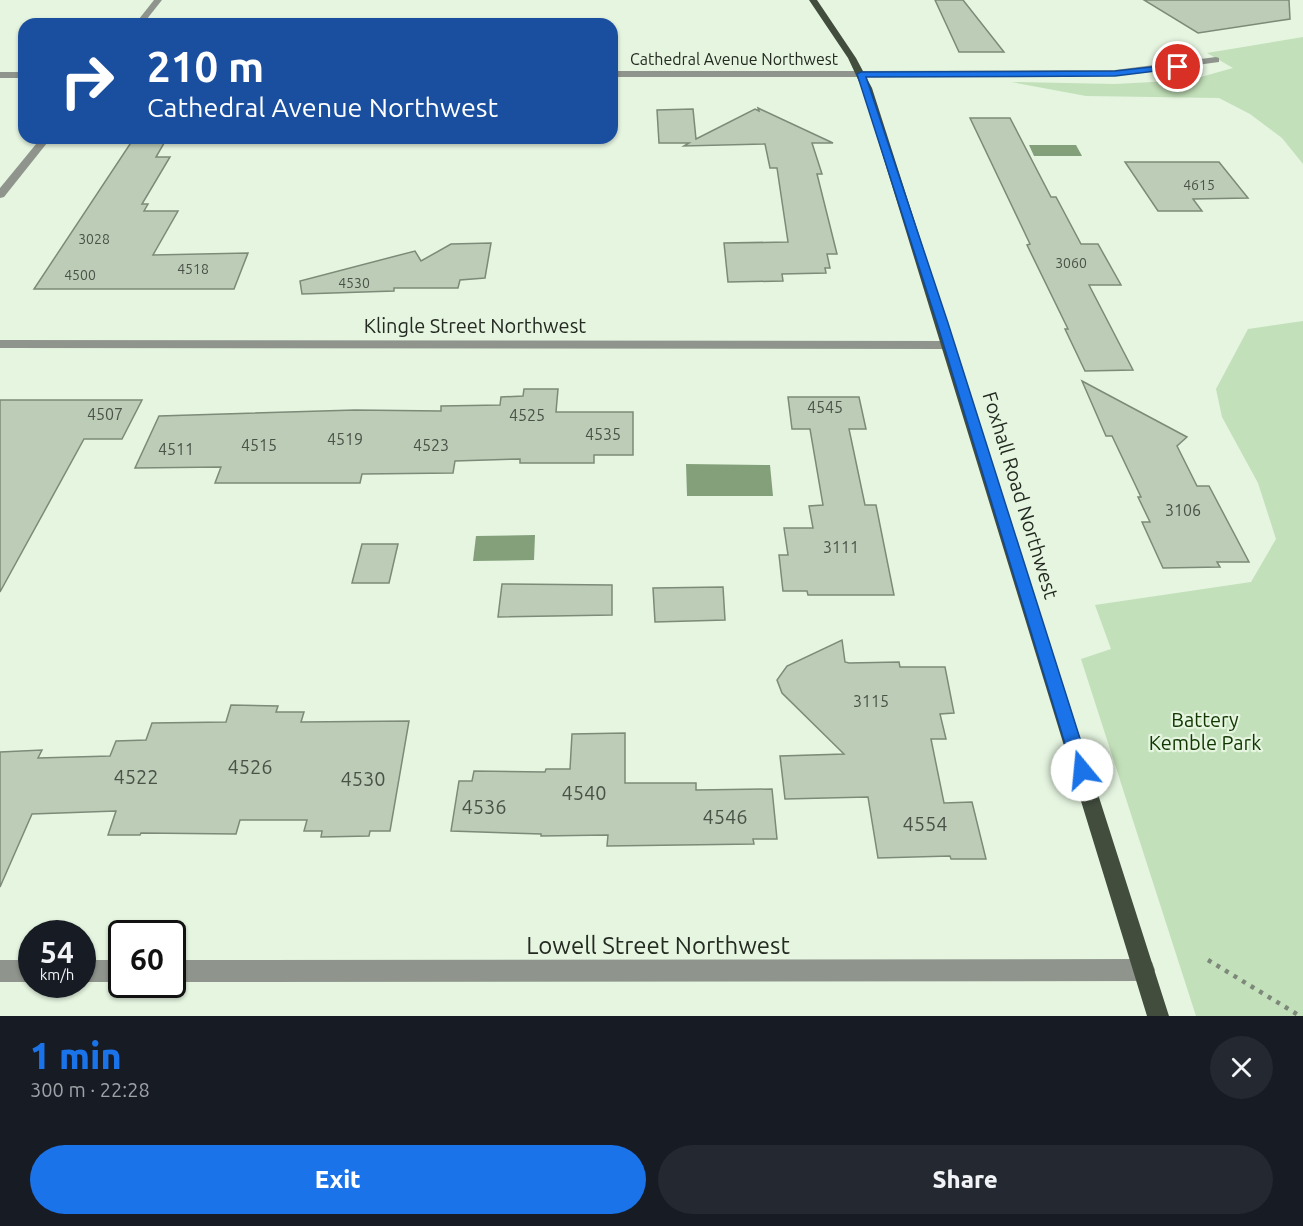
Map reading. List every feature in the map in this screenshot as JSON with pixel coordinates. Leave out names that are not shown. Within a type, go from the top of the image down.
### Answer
[{"type":"main road","name":"Foxhall Road Northwest","points":[[813,0],[861,74],[949,345],[1158,1016]]},
{"type":"street","points":[[144,18],[158,0]]},
{"type":"street","name":"Cathedral Avenue Northwest","points":[[618,74],[1115,73],[1216,60]]},
{"type":"street","points":[[0,75],[18,75]]},
{"type":"street","points":[[0,195],[41,144]]},
{"type":"street","name":"Klingle Street Northwest","points":[[0,344],[949,345]]},
{"type":"street","name":"Lowell Street Northwest","points":[[186,971],[1144,970]]},
{"type":"street","points":[[0,971],[18,971]]},
{"type":"path","points":[[1208,960],[1300,1016]]},
{"type":"green space","points":[[1303,37],[1303,164],[1282,138],[1250,114],[1219,98],[1086,96],[1011,82],[1115,84],[1190,80],[1233,68],[1207,53]]},
{"type":"green space","name":"Battery Kemble Park","points":[[1303,321],[1303,1016],[1196,1016],[1081,659],[1111,649],[1095,605],[1251,582],[1276,539],[1258,483],[1222,417],[1216,389],[1248,329]]},
{"type":"shaded area","points":[[1029,145],[1076,145],[1082,156],[1034,156]]},
{"type":"shaded area","points":[[686,464],[770,465],[773,496],[687,496]]},
{"type":"shaded area","points":[[535,535],[534,560],[473,561],[476,536]]},
{"type":"building","points":[[935,0],[963,0],[1004,52],[959,52]]},
{"type":"building","points":[[1144,0],[1289,0],[1290,19],[1198,33]]},
{"type":"building","points":[[758,108],[833,143],[812,143],[822,174],[817,174],[837,254],[827,254],[830,268],[825,268],[826,273],[782,274],[783,281],[728,282],[724,243],[788,242],[777,168],[770,168],[765,144],[684,146],[689,143],[659,143],[657,110],[693,109],[696,139],[755,109],[759,111]]},
{"type":"building","points":[[970,118],[1010,118],[1051,197],[1056,197],[1081,244],[1098,244],[1121,285],[1089,285],[1133,370],[1085,371],[1065,329],[1068,329],[1027,245],[1030,244]]},
{"type":"building","points":[[130,144],[164,144],[156,157],[170,157],[142,204],[148,204],[144,211],[178,211],[153,255],[248,253],[234,289],[34,289]]},
{"type":"building","points":[[1125,162],[1219,162],[1248,198],[1193,199],[1202,211],[1158,211]]},
{"type":"building","points":[[491,243],[485,278],[460,280],[458,288],[394,288],[394,291],[302,294],[300,281],[415,251],[421,261],[451,244]]},
{"type":"building","points":[[1082,381],[1187,437],[1177,446],[1197,486],[1209,486],[1249,562],[1217,562],[1220,567],[1163,568],[1142,522],[1150,522],[1138,497],[1141,497],[1112,436],[1106,436]]},
{"type":"building","points":[[524,389],[558,389],[556,412],[633,412],[633,455],[594,455],[594,463],[520,463],[520,459],[455,461],[453,473],[362,474],[360,483],[215,483],[221,467],[135,468],[159,416],[355,410],[441,411],[441,406],[500,405],[501,397],[523,396]]},
{"type":"building","points":[[788,397],[859,397],[866,429],[849,429],[865,505],[876,505],[894,595],[808,595],[807,591],[783,591],[779,555],[788,555],[784,528],[813,528],[809,506],[823,505],[810,429],[792,429]]},
{"type":"building","points":[[0,400],[142,400],[122,439],[84,439],[0,592]]},
{"type":"building","points":[[362,544],[398,544],[389,583],[352,583]]},
{"type":"building","points":[[502,584],[612,585],[612,615],[498,617]]},
{"type":"building","points":[[723,587],[725,620],[655,622],[653,588]]},
{"type":"building","points":[[842,640],[845,662],[899,662],[900,667],[945,667],[954,713],[940,714],[946,739],[931,739],[944,803],[972,802],[986,859],[951,859],[950,856],[878,858],[868,797],[785,799],[780,756],[844,754],[782,693],[777,680],[787,666]]},
{"type":"building","points":[[231,705],[278,706],[276,712],[304,712],[301,722],[409,721],[390,831],[370,831],[369,836],[321,837],[322,831],[304,831],[307,820],[240,820],[236,834],[108,835],[116,811],[32,814],[0,887],[0,752],[42,750],[38,758],[110,756],[116,741],[146,740],[152,723],[226,722]]},
{"type":"building","points":[[625,733],[625,783],[696,783],[696,790],[772,789],[777,839],[753,839],[754,844],[607,846],[608,835],[541,836],[541,834],[451,831],[459,781],[472,781],[474,771],[545,772],[546,769],[570,769],[572,734]]},
{"type":"route","points":[[1082,770],[942,323],[861,74],[1115,73],[1178,67]]}]
